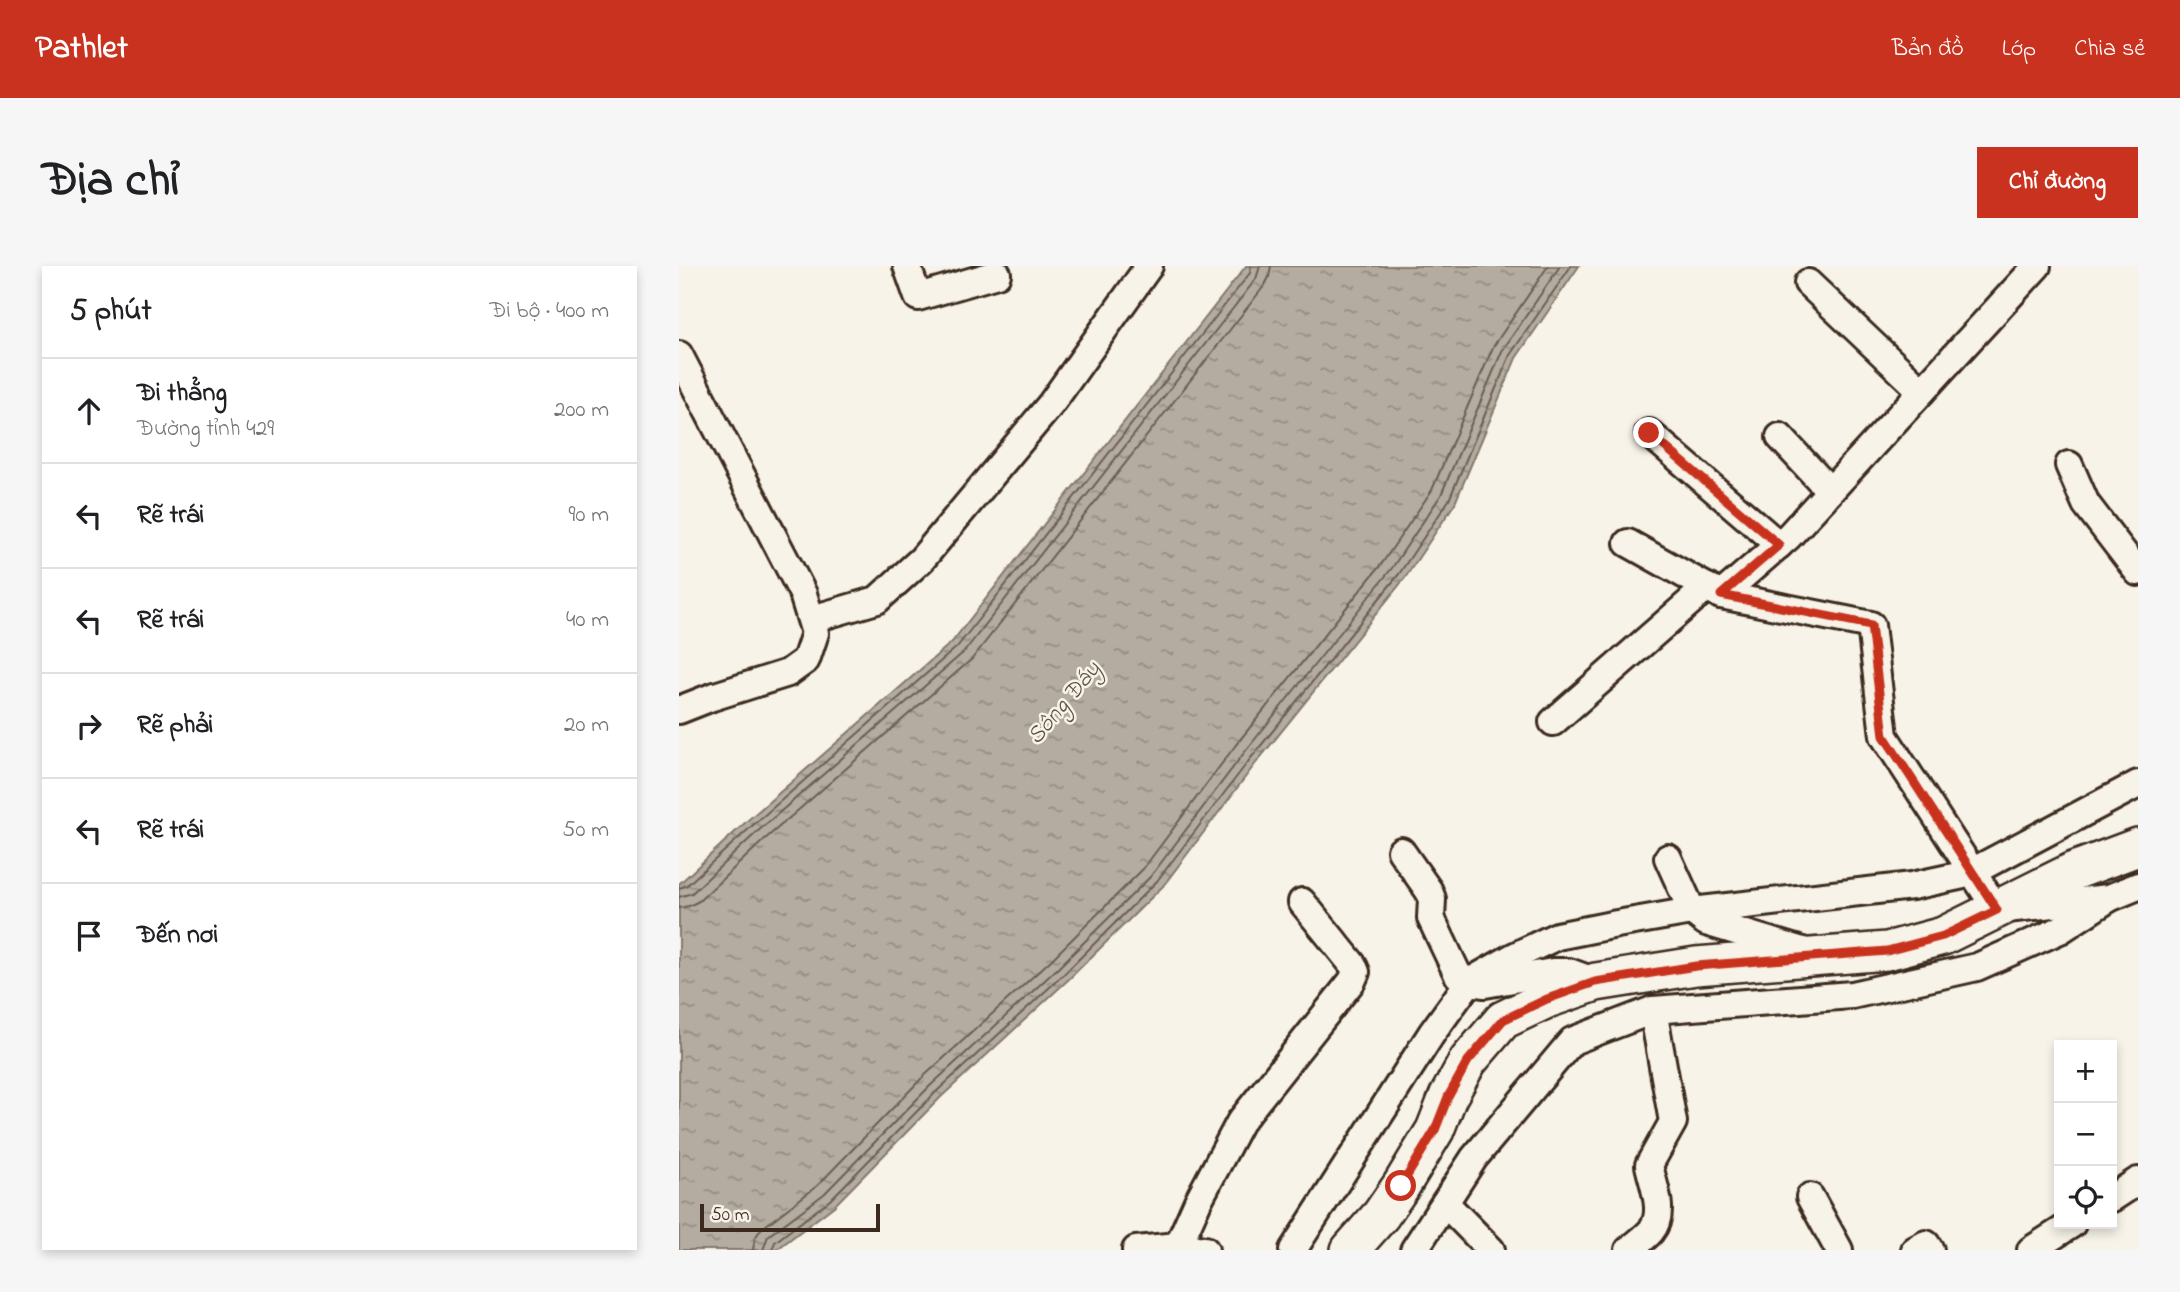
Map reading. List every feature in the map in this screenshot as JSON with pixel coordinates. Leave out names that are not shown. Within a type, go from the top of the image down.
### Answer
[{"type":"main road","points":[[1350,1250],[1381,1215],[1401,1186],[1435,1130],[1448,1097],[1468,1061],[1503,1020],[1547,999],[1595,982],[1696,966],[1887,951],[1943,936],[2074,871],[2138,847]]},
{"type":"street","points":[[907,266],[918,297],[997,274]]},
{"type":"street","points":[[812,619],[877,600],[922,559],[1051,404],[1149,266]]},
{"type":"street","points":[[1553,722],[1714,591],[1779,545],[2037,266]]},
{"type":"street","points":[[1808,283],[1922,391]]},
{"type":"street","points":[[679,355],[803,594],[815,633],[806,660],[788,673],[679,710]]},
{"type":"street","points":[[1649,433],[1779,545]]},
{"type":"street","points":[[1780,437],[1830,491]]},
{"type":"street","points":[[2069,465],[2086,504],[2138,572]]},
{"type":"street","points":[[1629,543],[1714,591],[1871,625],[1884,736],[1997,910],[2109,898]]},
{"type":"street","points":[[1293,1250],[1424,1044],[1469,982],[1513,957],[1557,936],[1692,911],[1912,886],[1972,871],[2138,784]]},
{"type":"street","points":[[1401,851],[1429,891],[1432,899],[1431,918],[1458,975],[1469,982],[1485,984],[1553,972],[1569,972],[1595,982]]},
{"type":"street","points":[[1668,858],[1692,911],[1706,922],[1818,956]]},
{"type":"street","points":[[1414,1250],[1474,1158],[1572,1041],[1653,1010],[1852,995],[1977,967],[2060,930],[2109,898],[2138,886]]},
{"type":"street","points":[[1178,1246],[1198,1201],[1240,1122],[1352,981],[1356,972],[1302,902]]},
{"type":"street","points":[[1629,1250],[1652,1231],[1658,1218],[1657,1198],[1649,1165],[1673,1122],[1653,1010]]},
{"type":"street","points":[[2117,1195],[2138,1181]]},
{"type":"street","points":[[1810,1197],[1839,1250]]},
{"type":"street","points":[[1444,1203],[1492,1250]]},
{"type":"street","points":[[2039,1248],[2066,1229]]},
{"type":"street","points":[[1916,1250],[1926,1244],[1930,1250]]},
{"type":"street","points":[[1136,1250],[1178,1246],[1205,1250]]},
{"type":"water","name":"Sông Đáy","points":[[1246,266],[1579,266],[1516,358],[1455,503],[1405,578],[1256,763],[1163,886],[1069,979],[941,1097],[834,1206],[776,1250],[679,1250],[679,884],[952,642]]},
{"type":"route","points":[[1401,1186],[1435,1130],[1448,1097],[1468,1061],[1503,1020],[1547,999],[1595,982],[1696,966],[1887,951],[1943,936],[1997,910],[1884,736],[1871,625],[1721,595],[1779,545],[1649,433]]}]
